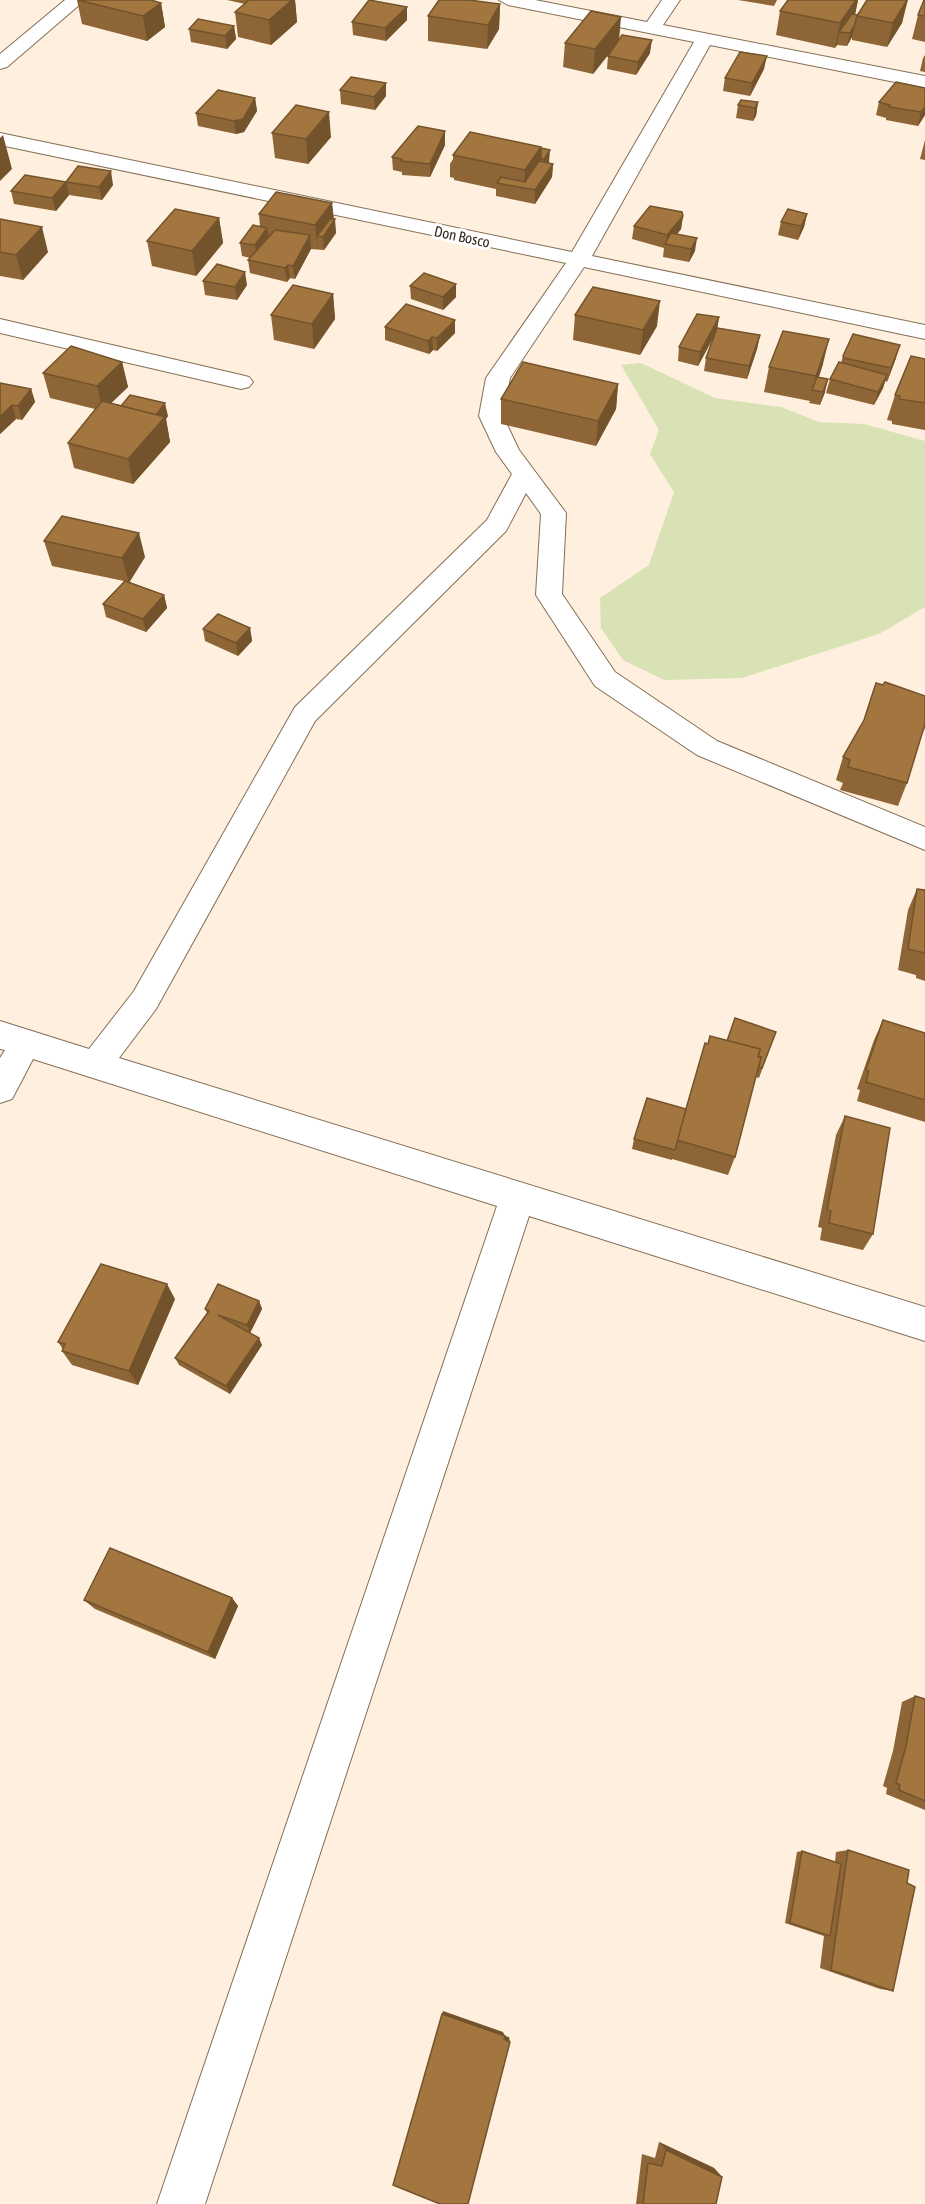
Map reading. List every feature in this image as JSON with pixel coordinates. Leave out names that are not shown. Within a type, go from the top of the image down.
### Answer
[{"type":"street","points":[[0,63],[76,0]]},
{"type":"street","points":[[508,0],[925,82]]},
{"type":"street","points":[[652,27],[671,0]]},
{"type":"street","points":[[704,39],[578,261],[498,378],[491,416],[508,452],[554,513],[549,595],[605,680],[707,748],[925,838]]},
{"type":"street","name":"Don Bosco","points":[[0,139],[925,332]]},
{"type":"street","points":[[0,326],[241,382]]},
{"type":"street","points":[[96,1064],[145,1000],[305,714],[497,525],[524,473]]},
{"type":"street","points":[[0,1089],[13,1038],[925,1324]]},
{"type":"street","points":[[181,2204],[518,1196]]},
{"type":"green space","points":[[641,363],[715,398],[781,407],[819,422],[864,424],[925,441],[925,607],[879,634],[742,678],[664,680],[623,660],[601,628],[600,598],[649,565],[674,492],[650,454],[659,430],[621,365]]},
{"type":"building","points":[[78,0],[151,0],[161,3],[143,16]]},
{"type":"building","points":[[249,0],[292,0],[269,20],[235,12]]},
{"type":"building","points":[[369,0],[407,7],[385,28],[352,22]]},
{"type":"building","points":[[439,0],[469,0],[500,4],[488,25],[428,16]]},
{"type":"building","points":[[788,0],[856,0],[840,23],[780,11]]},
{"type":"building","points":[[867,0],[907,0],[893,23],[857,16]]},
{"type":"building","points":[[924,0],[925,16],[918,15]]},
{"type":"building","points":[[591,11],[621,17],[595,49],[565,43]]},
{"type":"building","points":[[852,14],[857,15],[850,33],[839,32]]},
{"type":"building","points":[[198,19],[234,26],[225,36],[189,29]]},
{"type":"building","points":[[622,35],[652,40],[638,62],[608,56]]},
{"type":"building","points":[[740,52],[767,56],[752,83],[725,78]]},
{"type":"building","points":[[351,77],[386,83],[374,97],[340,90]]},
{"type":"building","points":[[896,82],[925,88],[925,107],[921,112],[889,107],[890,105],[879,102]]},
{"type":"building","points":[[218,90],[255,98],[243,119],[234,121],[196,113]]},
{"type":"building","points":[[741,100],[758,102],[755,108],[738,105]]},
{"type":"building","points":[[296,105],[329,112],[306,139],[272,133]]},
{"type":"building","points":[[418,126],[445,131],[430,164],[401,161],[402,159],[392,157]]},
{"type":"building","points":[[470,132],[541,147],[525,170],[453,155]]},
{"type":"building","points":[[541,148],[550,150],[544,159],[541,159]]},
{"type":"building","points":[[539,161],[553,164],[535,190],[497,183],[501,177],[525,182]]},
{"type":"building","points":[[78,166],[111,171],[99,187],[66,182]]},
{"type":"building","points":[[25,175],[66,182],[52,198],[11,191]]},
{"type":"building","points":[[276,192],[332,203],[315,225],[259,214]]},
{"type":"building","points":[[650,206],[682,212],[683,216],[667,235],[634,226]]},
{"type":"building","points":[[175,209],[219,218],[192,251],[147,241]]},
{"type":"building","points":[[788,209],[807,214],[801,226],[781,222]]},
{"type":"building","points":[[0,219],[42,227],[16,255],[0,252]]},
{"type":"building","points":[[330,219],[335,219],[323,237],[317,236]]},
{"type":"building","points":[[253,225],[267,228],[255,245],[240,243]]},
{"type":"building","points":[[275,230],[310,235],[293,266],[288,265],[285,268],[248,260]]},
{"type":"building","points":[[671,233],[697,238],[691,249],[665,244]]},
{"type":"building","points":[[217,264],[245,272],[235,287],[203,281]]},
{"type":"building","points":[[424,273],[456,284],[443,297],[410,286]]},
{"type":"building","points":[[293,285],[333,294],[312,324],[271,315]]},
{"type":"building","points":[[593,287],[660,301],[643,330],[575,315]]},
{"type":"building","points":[[406,304],[455,320],[437,338],[432,337],[428,341],[385,327]]},
{"type":"building","points":[[697,314],[719,317],[700,352],[679,347]]},
{"type":"building","points":[[717,328],[760,335],[749,366],[706,358]]},
{"type":"building","points":[[783,331],[829,339],[816,376],[769,367]]},
{"type":"building","points":[[853,334],[900,345],[891,368],[844,358]]},
{"type":"building","points":[[71,346],[122,362],[97,386],[43,373]]},
{"type":"building","points":[[911,356],[925,359],[925,403],[899,399],[900,396],[895,395]]},
{"type":"building","points":[[523,362],[618,384],[598,421],[501,399]]},
{"type":"building","points":[[839,362],[887,375],[878,392],[830,379]]},
{"type":"building","points":[[817,377],[828,379],[823,392],[812,390]]},
{"type":"building","points":[[0,383],[31,389],[18,406],[12,405],[0,417]]},
{"type":"building","points":[[130,395],[165,403],[156,415],[121,406]]},
{"type":"building","points":[[102,401],[165,417],[128,459],[68,443]]},
{"type":"building","points":[[62,516],[139,533],[122,558],[44,541]]},
{"type":"building","points":[[125,581],[164,595],[143,619],[103,604]]},
{"type":"building","points":[[218,614],[250,628],[236,643],[203,629]]},
{"type":"building","points":[[885,682],[925,696],[925,724],[907,783],[848,767],[850,760],[843,757],[864,720],[876,683],[883,685]]},
{"type":"building","points":[[917,889],[925,890],[925,953],[908,949]]},
{"type":"building","points":[[735,1018],[776,1032],[762,1068],[759,1067],[760,1049],[727,1041]]},
{"type":"building","points":[[883,1020],[925,1033],[925,1100],[866,1082],[869,1071],[866,1070]]},
{"type":"building","points":[[710,1036],[760,1049],[758,1057],[761,1057],[735,1157],[677,1140],[705,1043],[708,1044]]},
{"type":"building","points":[[647,1098],[686,1109],[675,1150],[634,1139]]},
{"type":"building","points":[[845,1116],[890,1128],[873,1234],[829,1223],[831,1211],[827,1210]]},
{"type":"building","points":[[101,1264],[167,1284],[129,1371],[62,1351],[65,1344],[58,1342]]},
{"type":"building","points":[[218,1284],[259,1301],[247,1325],[218,1315],[259,1338],[226,1386],[175,1358],[209,1311],[205,1309]]},
{"type":"building","points":[[110,1548],[232,1598],[208,1652],[84,1600]]},
{"type":"building","points":[[915,1696],[925,1699],[925,1801],[899,1790],[900,1785],[896,1783],[906,1746]]},
{"type":"building","points":[[848,1850],[909,1870],[907,1883],[915,1887],[893,1991],[831,1970]]},
{"type":"building","points":[[802,1851],[841,1864],[830,1936],[790,1923]]},
{"type":"building","points":[[442,2014],[505,2036],[504,2039],[510,2042],[468,2204],[440,2204],[393,2185]]},
{"type":"building","points":[[666,2150],[722,2177],[716,2204],[643,2204],[648,2163],[662,2166]]}]
